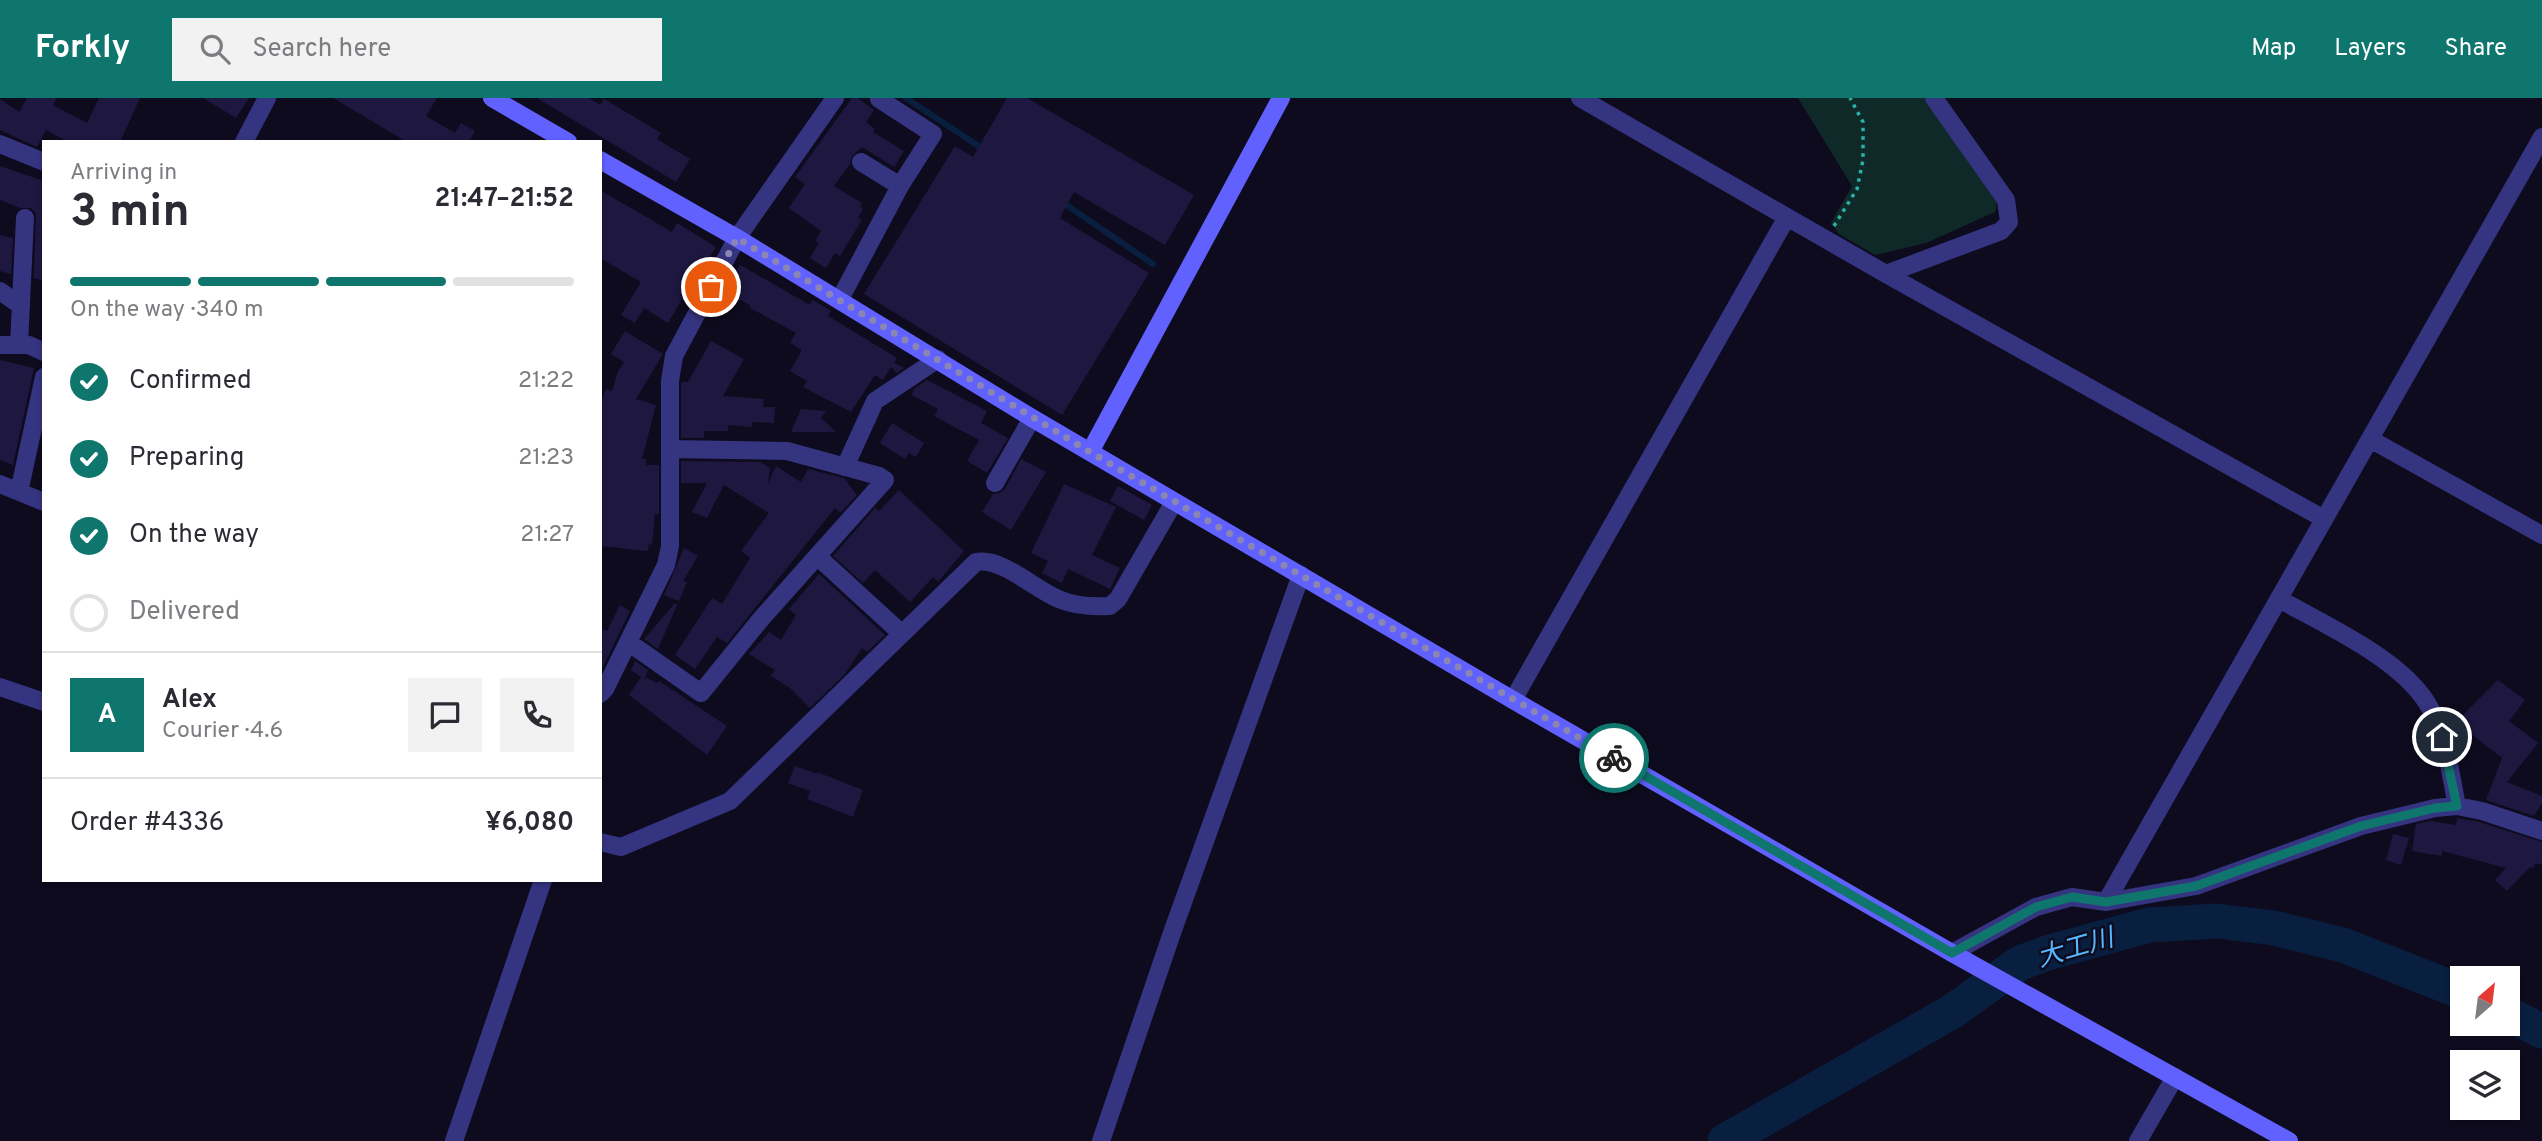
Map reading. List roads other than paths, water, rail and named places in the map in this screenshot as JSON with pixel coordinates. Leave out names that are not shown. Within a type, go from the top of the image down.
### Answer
[{"type":"street","points":[[245,140],[267,98]]},
{"type":"street","points":[[492,98],[565,140]]},
{"type":"street","points":[[602,693],[606,690],[666,565],[670,546],[670,381],[674,356],[737,238],[835,98]]},
{"type":"street","points":[[1090,452],[1281,98]]},
{"type":"street","points":[[1580,98],[1886,274],[2324,519]]},
{"type":"street","points":[[1886,274],[2001,231],[2009,222],[2006,200],[1934,98]]},
{"type":"street","points":[[840,299],[900,186],[933,134],[879,99]]},
{"type":"street","points":[[2106,902],[2542,137]]},
{"type":"street","points":[[0,144],[42,161]]},
{"type":"street","points":[[602,161],[737,238],[1032,418],[1513,700],[1952,953],[2288,1141]]},
{"type":"street","points":[[861,162],[900,186]]},
{"type":"street","points":[[1513,700],[1787,217]]},
{"type":"street","points":[[19,345],[25,218]]},
{"type":"street","points":[[0,291],[21,306]]},
{"type":"street","points":[[0,345],[29,345],[42,351]]},
{"type":"street","points":[[845,467],[875,401],[938,359]]},
{"type":"street","points":[[19,492],[42,386]]},
{"type":"street","points":[[995,484],[1032,418]]},
{"type":"street","points":[[2370,439],[2542,535]]},
{"type":"street","points":[[628,642],[701,693],[761,619],[885,480],[879,476],[787,451],[670,449]]},
{"type":"street","points":[[0,484],[42,501]]},
{"type":"street","points":[[602,842],[621,847],[730,802],[976,562],[984,560],[994,563],[1058,600],[1075,605],[1110,606],[1118,599],[1174,502]]},
{"type":"street","points":[[817,556],[901,634]]},
{"type":"street","points":[[1101,1141],[1301,575]]},
{"type":"street","points":[[2279,599],[2382,659],[2407,678],[2428,704],[2442,737],[2457,806]]},
{"type":"street","points":[[0,687],[42,701]]},
{"type":"street","points":[[1952,953],[2036,907],[2072,897],[2106,902],[2196,886],[2361,826],[2435,808],[2457,806],[2482,811],[2542,831]]},
{"type":"street","points":[[454,1141],[542,882]]},
{"type":"street","points":[[2138,1141],[2175,1076]]},
{"type":"waterway","points":[[906,98],[986,151]]},
{"type":"waterway","points":[[1062,202],[1153,264]]},
{"type":"waterway","name":"大工川","points":[[1725,1141],[1953,1011],[2020,963],[2149,925],[2217,921],[2274,928],[2343,945],[2450,987]]},
{"type":"waterway","name":"大工川","points":[[2520,1020],[2542,1031]]}]
